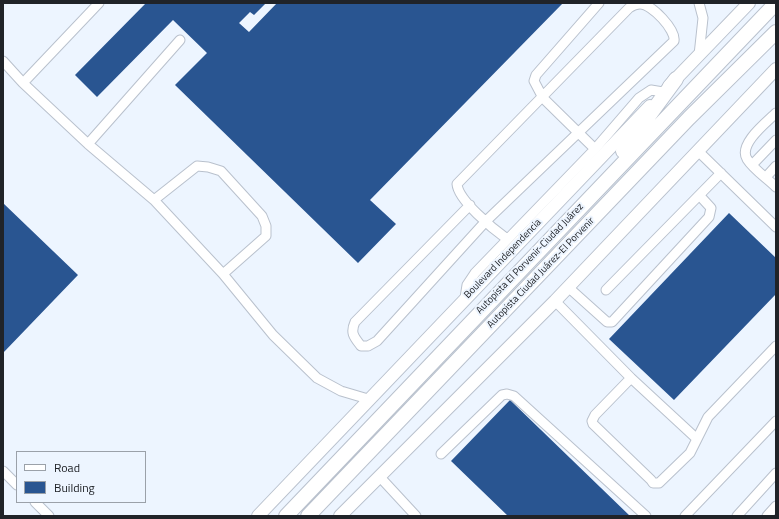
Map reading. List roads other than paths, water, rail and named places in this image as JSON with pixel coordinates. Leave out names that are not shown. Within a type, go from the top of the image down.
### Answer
[{"type":"highway","name":"Autopista El Porvenir-Ciudad Juárez","points":[[286,516],[776,3]]},
{"type":"highway","name":"Autopista Ciudad Juárez-El Porvenir","points":[[308,516],[689,118],[776,32]]},
{"type":"highway","points":[[590,196],[676,79]]},
{"type":"main road","name":"Boulevard Independencia","points":[[258,516],[465,298],[554,199],[676,79],[749,3]]},
{"type":"main road","points":[[340,516],[487,371],[776,68]]},
{"type":"street","points":[[23,83],[99,3]]},
{"type":"street","points":[[595,149],[543,98],[535,85],[534,80],[536,75],[599,3]]},
{"type":"street","points":[[699,3],[703,18],[699,55]]},
{"type":"street","points":[[470,205],[355,322],[352,328],[352,335],[361,346],[368,346],[377,341],[486,221],[674,41],[675,36],[672,30],[648,5],[641,4],[629,8],[543,98],[457,184],[460,194],[486,221],[507,239]]},
{"type":"street","points":[[88,144],[180,40]]},
{"type":"street","points":[[3,61],[23,83],[88,144],[154,200],[223,274],[273,335],[317,378],[341,391],[368,399]]},
{"type":"street","points":[[465,298],[471,278],[507,239],[554,199],[595,149],[646,93],[651,90],[663,92]]},
{"type":"street","points":[[776,113],[747,143],[746,156],[752,165],[776,187]]},
{"type":"street","points":[[752,165],[776,140]]},
{"type":"street","points":[[698,151],[776,227]]},
{"type":"street","points":[[154,200],[197,166],[208,167],[221,171],[262,216],[266,226],[266,236],[223,274]]},
{"type":"street","points":[[766,177],[776,166]]},
{"type":"street","points":[[606,290],[722,173]]},
{"type":"street","points":[[568,287],[606,322],[612,322],[709,217],[711,208],[700,196]]},
{"type":"street","points":[[555,301],[631,378],[697,440]]},
{"type":"street","points":[[631,378],[595,415],[592,421],[593,424],[651,480],[656,483],[661,481],[690,453],[708,417],[776,346]]},
{"type":"street","points":[[441,454],[502,395],[507,394],[514,396],[646,516]]},
{"type":"street","points":[[686,516],[776,421]]},
{"type":"street","points":[[3,471],[16,484]]},
{"type":"street","points":[[737,516],[776,473]]},
{"type":"street","points":[[379,476],[416,516]]},
{"type":"street","points":[[35,503],[49,516]]},
{"type":"street","points":[[766,516],[776,506]]}]
